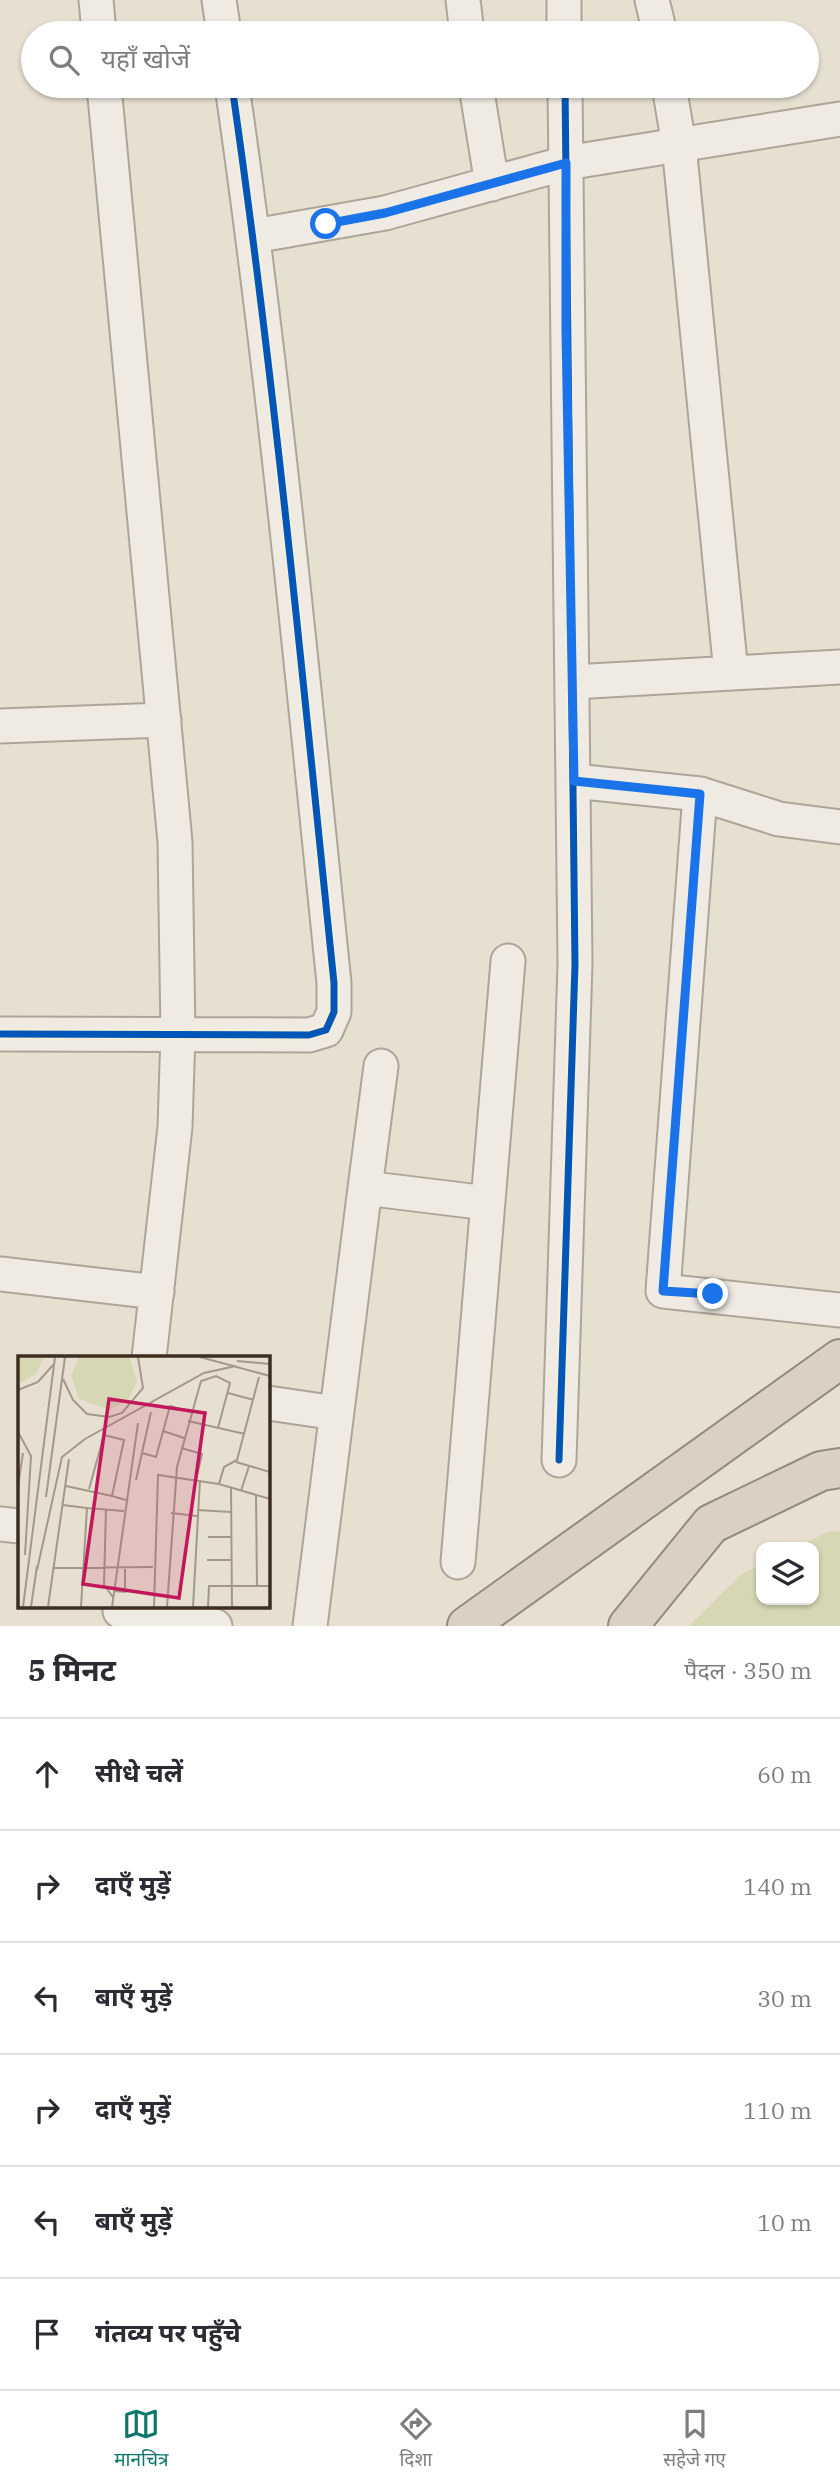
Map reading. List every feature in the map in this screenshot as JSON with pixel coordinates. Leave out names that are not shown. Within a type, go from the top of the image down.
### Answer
[{"type":"highway","points":[[467,1626],[840,1359]]},
{"type":"highway","points":[[628,1626],[711,1524],[821,1471],[840,1468]]},
{"type":"street","points":[[96,0],[98,21]]},
{"type":"street","points":[[219,0],[222,21]]},
{"type":"street","points":[[463,0],[466,21]]},
{"type":"street","points":[[564,0],[564,21]]},
{"type":"street","points":[[652,0],[657,21]]},
{"type":"street","points":[[105,98],[175,842],[178,1034],[175,1127],[149,1356]]},
{"type":"street","points":[[0,1034],[309,1035],[326,1030],[334,1012],[334,983],[304,691],[254,236],[234,98]]},
{"type":"street","points":[[478,98],[492,184]]},
{"type":"street","points":[[559,1460],[575,964],[565,98]]},
{"type":"street","points":[[671,98],[679,145],[731,673]]},
{"type":"street","points":[[254,236],[385,213],[566,163],[840,119]]},
{"type":"street","points":[[573,682],[840,667]]},
{"type":"street","points":[[0,726],[164,720]]},
{"type":"street","points":[[574,781],[700,794],[779,819],[840,827]]},
{"type":"street","points":[[700,794],[663,1291],[840,1310]]},
{"type":"street","points":[[458,1562],[508,961]]},
{"type":"street","points":[[310,1626],[382,1066]]},
{"type":"street","points":[[365,1188],[487,1203]]},
{"type":"street","points":[[0,1274],[157,1292]]},
{"type":"street","points":[[270,1403],[336,1413]]},
{"type":"street","points":[[0,1524],[18,1526]]},
{"type":"street","points":[[119,1615],[215,1626]]},
{"type":"green space","points":[[840,1531],[840,1626],[689,1626],[743,1573],[756,1567],[756,1605],[819,1605],[819,1542],[807,1542],[828,1532]]},
{"type":"cycle path","points":[[0,1034],[309,1035],[326,1030],[334,1012],[334,983],[288,533],[234,98]]},
{"type":"cycle path","points":[[559,1460],[575,964],[565,98]]},
{"type":"route","points":[[326,224],[385,213],[566,163],[566,330],[574,781],[700,794],[663,1291],[713,1294]]}]
